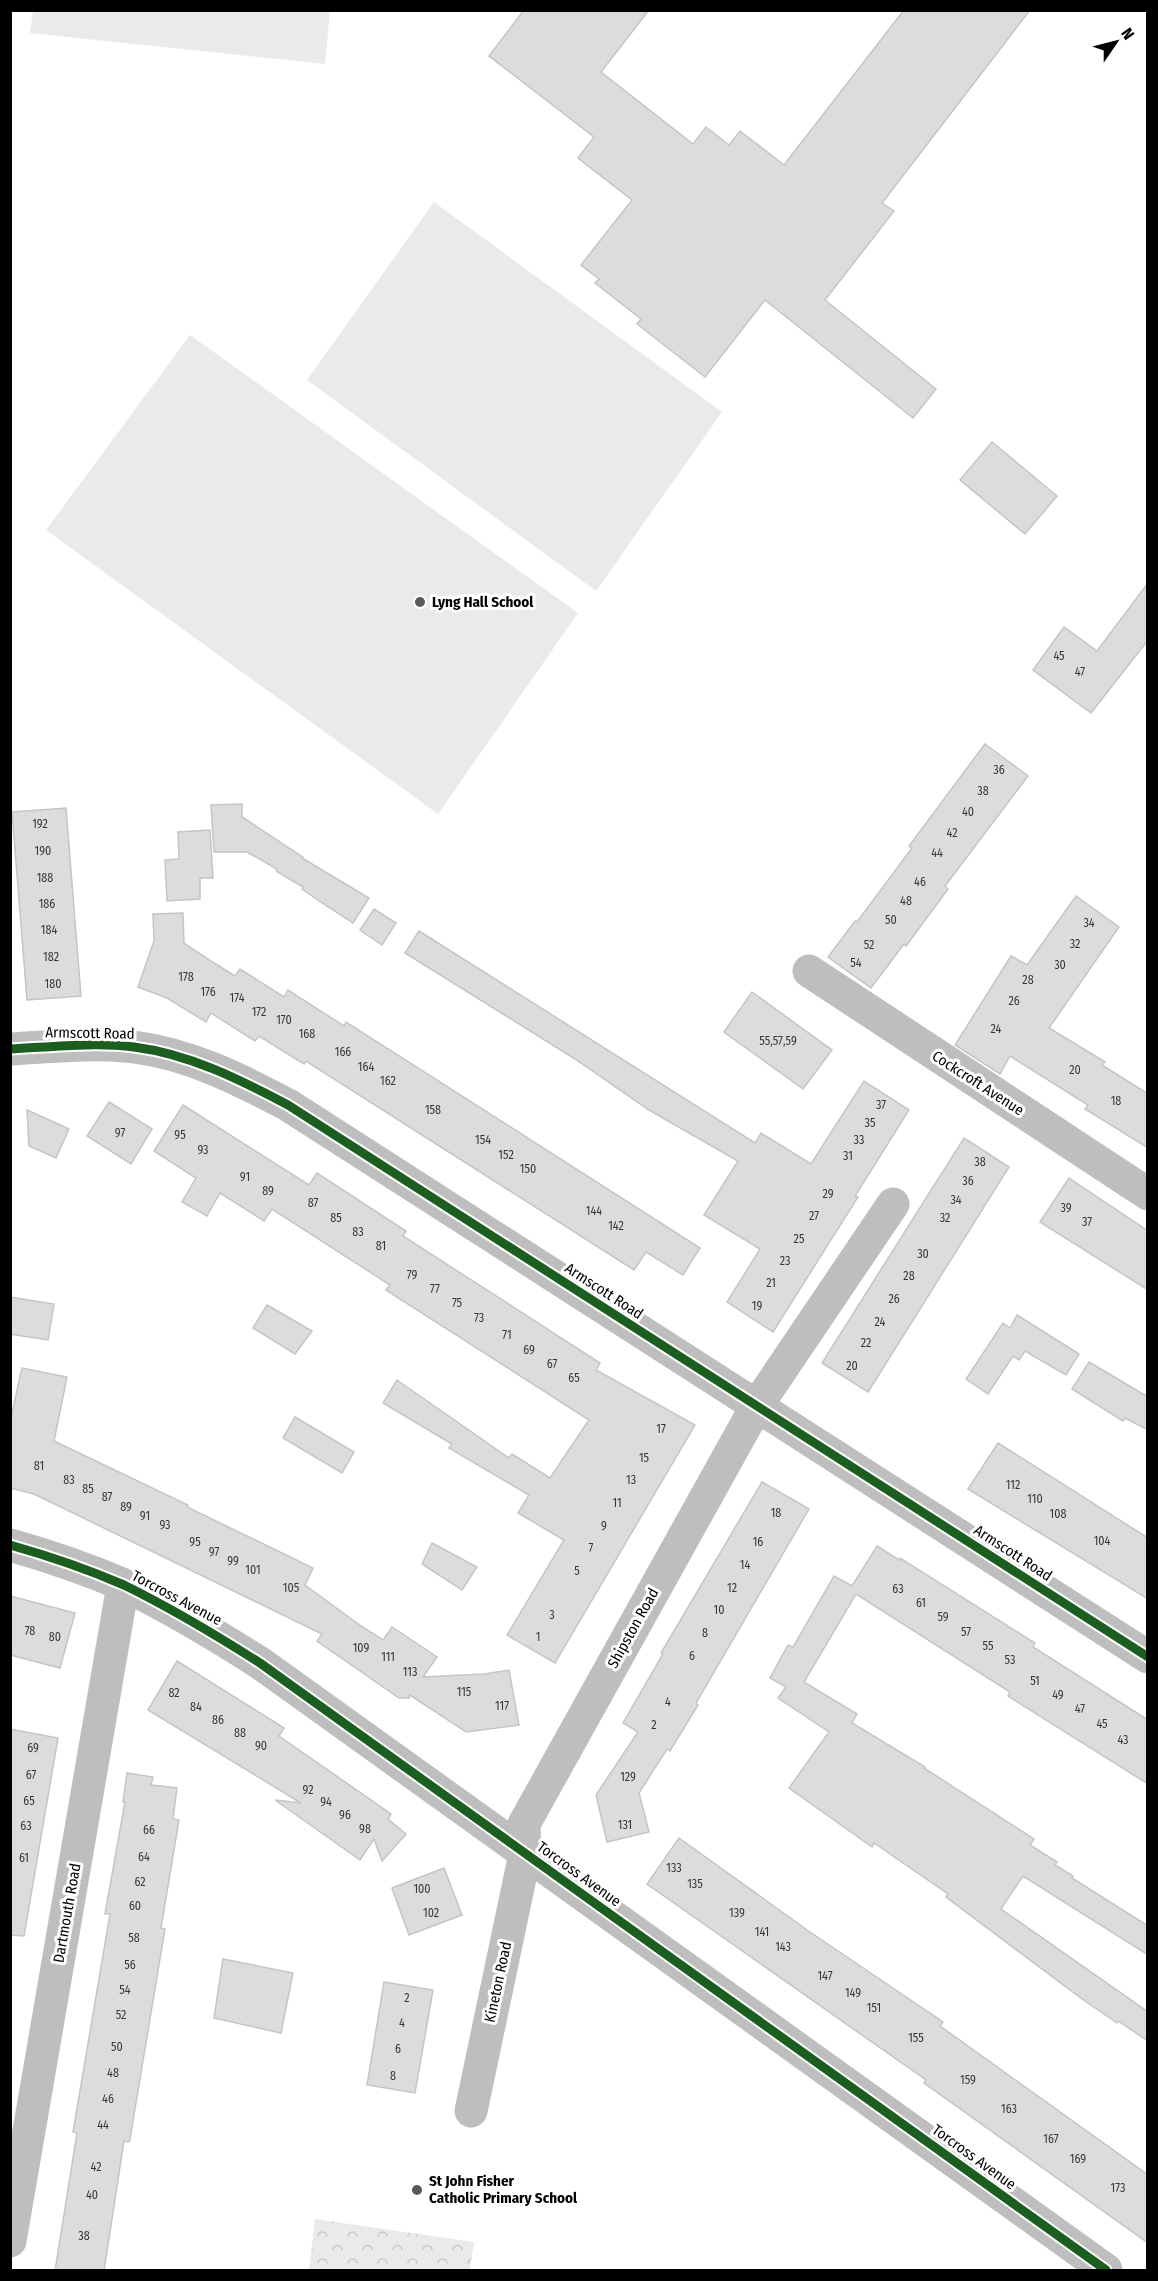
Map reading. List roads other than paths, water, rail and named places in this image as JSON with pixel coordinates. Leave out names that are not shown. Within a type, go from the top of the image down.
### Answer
[{"type":"street","name":"Cockcroft Avenue","points":[[809,971],[1148,1194]]},
{"type":"street","name":"Armscott Road","points":[[10,1049],[94,1045],[134,1047],[222,1071],[288,1105],[1148,1657]]},
{"type":"street","points":[[756,1407],[892,1204]]},
{"type":"street","name":"Shipston Road","points":[[525,1854],[524,1824],[756,1407]]},
{"type":"street","name":"Torcross Avenue","points":[[10,1545],[53,1557],[123,1585],[193,1621],[261,1663],[1106,2271]]},
{"type":"street","name":"Dartmouth Road","points":[[10,2241],[123,1585]]},
{"type":"street","name":"Kineton Road","points":[[471,2111],[525,1854]]},
{"type":"place","name":"Lyng Hall School","points":[[420,602]]},
{"type":"place","name":"St John Fisher Catholic Primary School","points":[[417,2190]]}]
